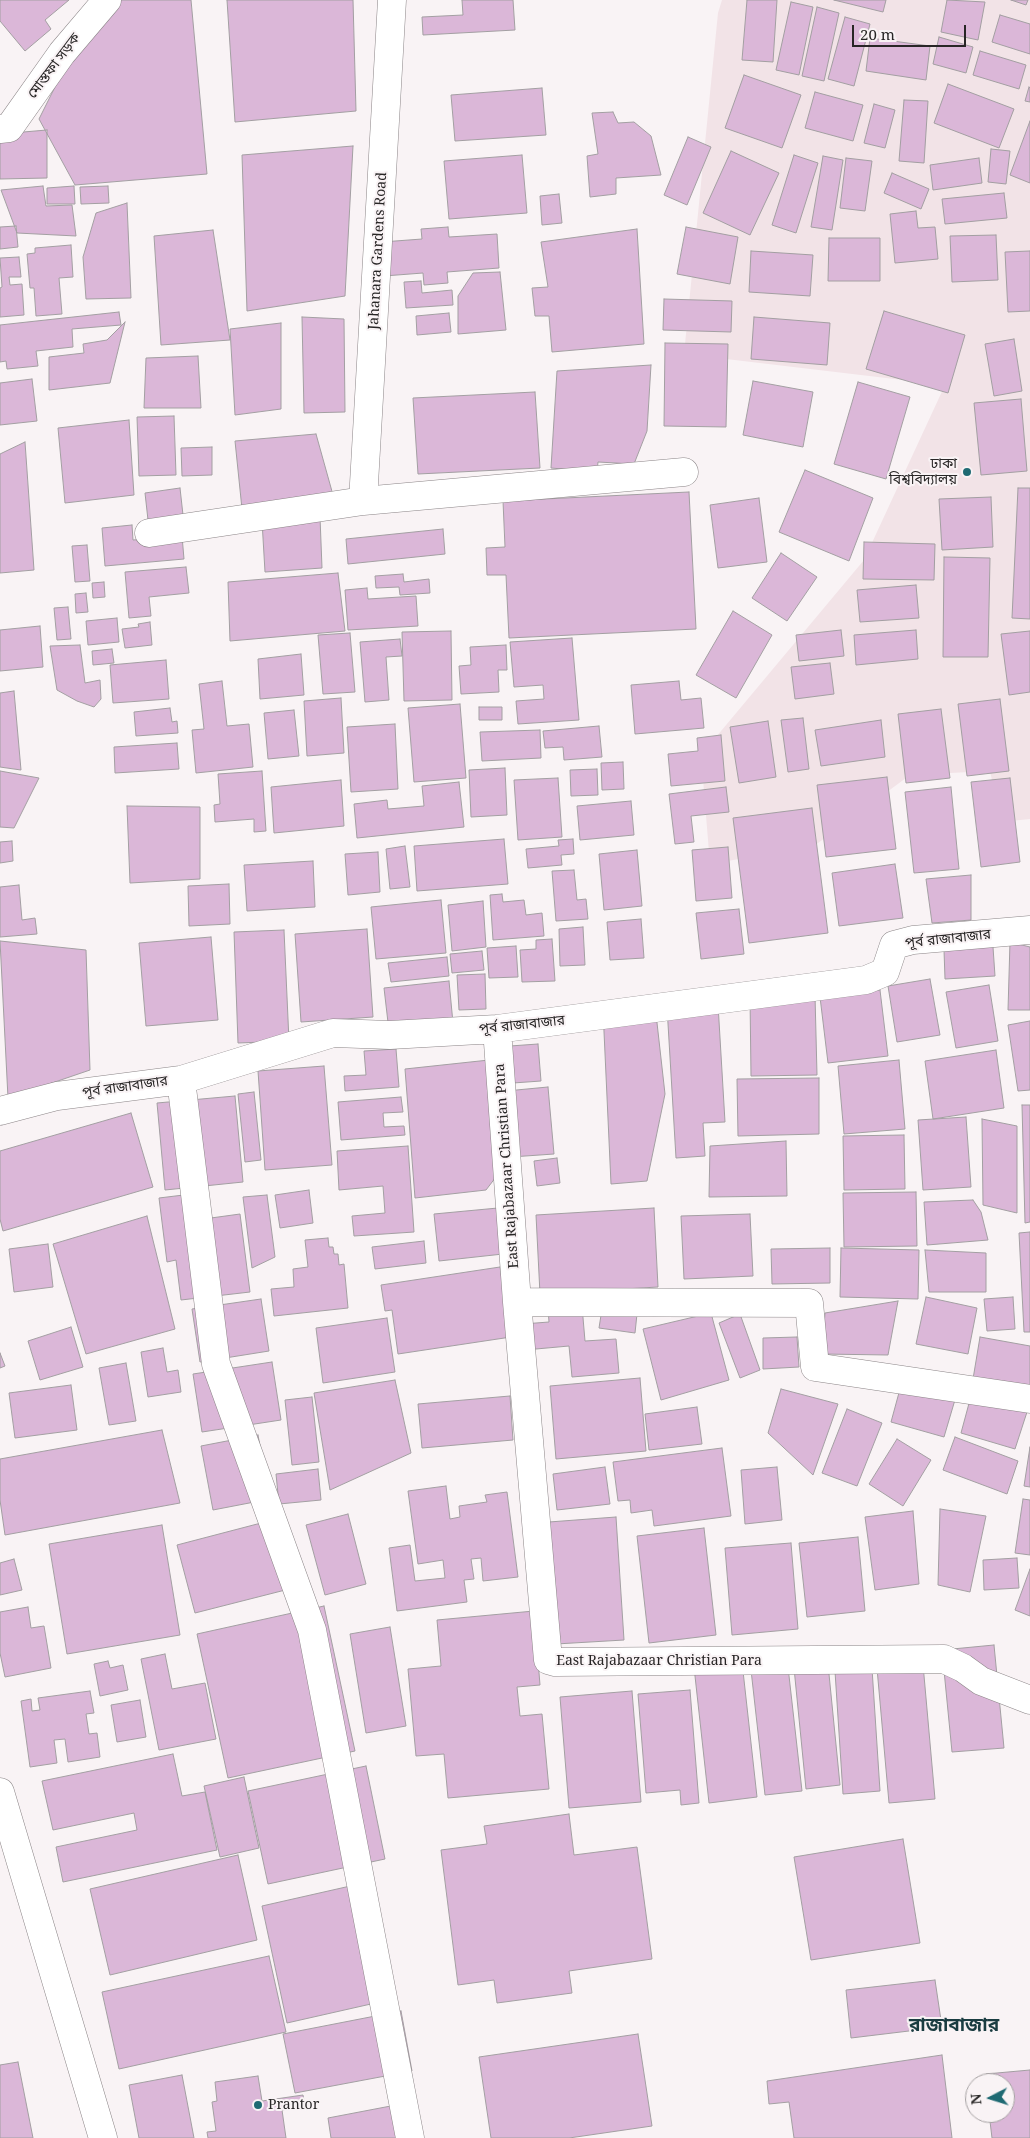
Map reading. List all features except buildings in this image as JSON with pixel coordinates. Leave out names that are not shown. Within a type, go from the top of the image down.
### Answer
[{"type":"street","name":"মোস্তফা সড়ক","points":[[0,130],[8,128],[62,53],[107,0]]},
{"type":"street","name":"Jahanara Gardens Road","points":[[363,502],[392,0]]},
{"type":"street","points":[[149,533],[363,502],[684,472]]},
{"type":"street","name":"পূর্ব রাজাবাজার","points":[[0,1111],[57,1096],[182,1080],[333,1033],[390,1035],[497,1029],[866,980],[884,972],[894,945],[913,940],[1030,930]]},
{"type":"street","name":"East Rajabazaar Christian Para","points":[[497,1029],[517,1302],[548,1660],[565,1662],[944,1660],[963,1668],[981,1681],[1030,1700]]},
{"type":"street","points":[[182,1080],[216,1364],[312,1630],[410,2138]]},
{"type":"street","points":[[517,1302],[809,1303],[815,1367],[1030,1399]]},
{"type":"street","points":[[0,1792],[103,2138]]},
{"type":"shaded area","name":"ঢাকা বিশ্ববিদ্যালয়","points":[[722,0],[1030,0],[1030,819],[1001,822],[990,771],[910,775],[814,846],[710,864],[701,755],[864,560],[945,385],[684,354],[718,13]]},
{"type":"place","name":"ঢাকা বিশ্ববিদ্যালয়","points":[[967,472]]},
{"type":"place","name":"Prantor","points":[[258,2105]]},
{"type":"district","name":"রাজাবাজার","points":[[954,2026]]}]
